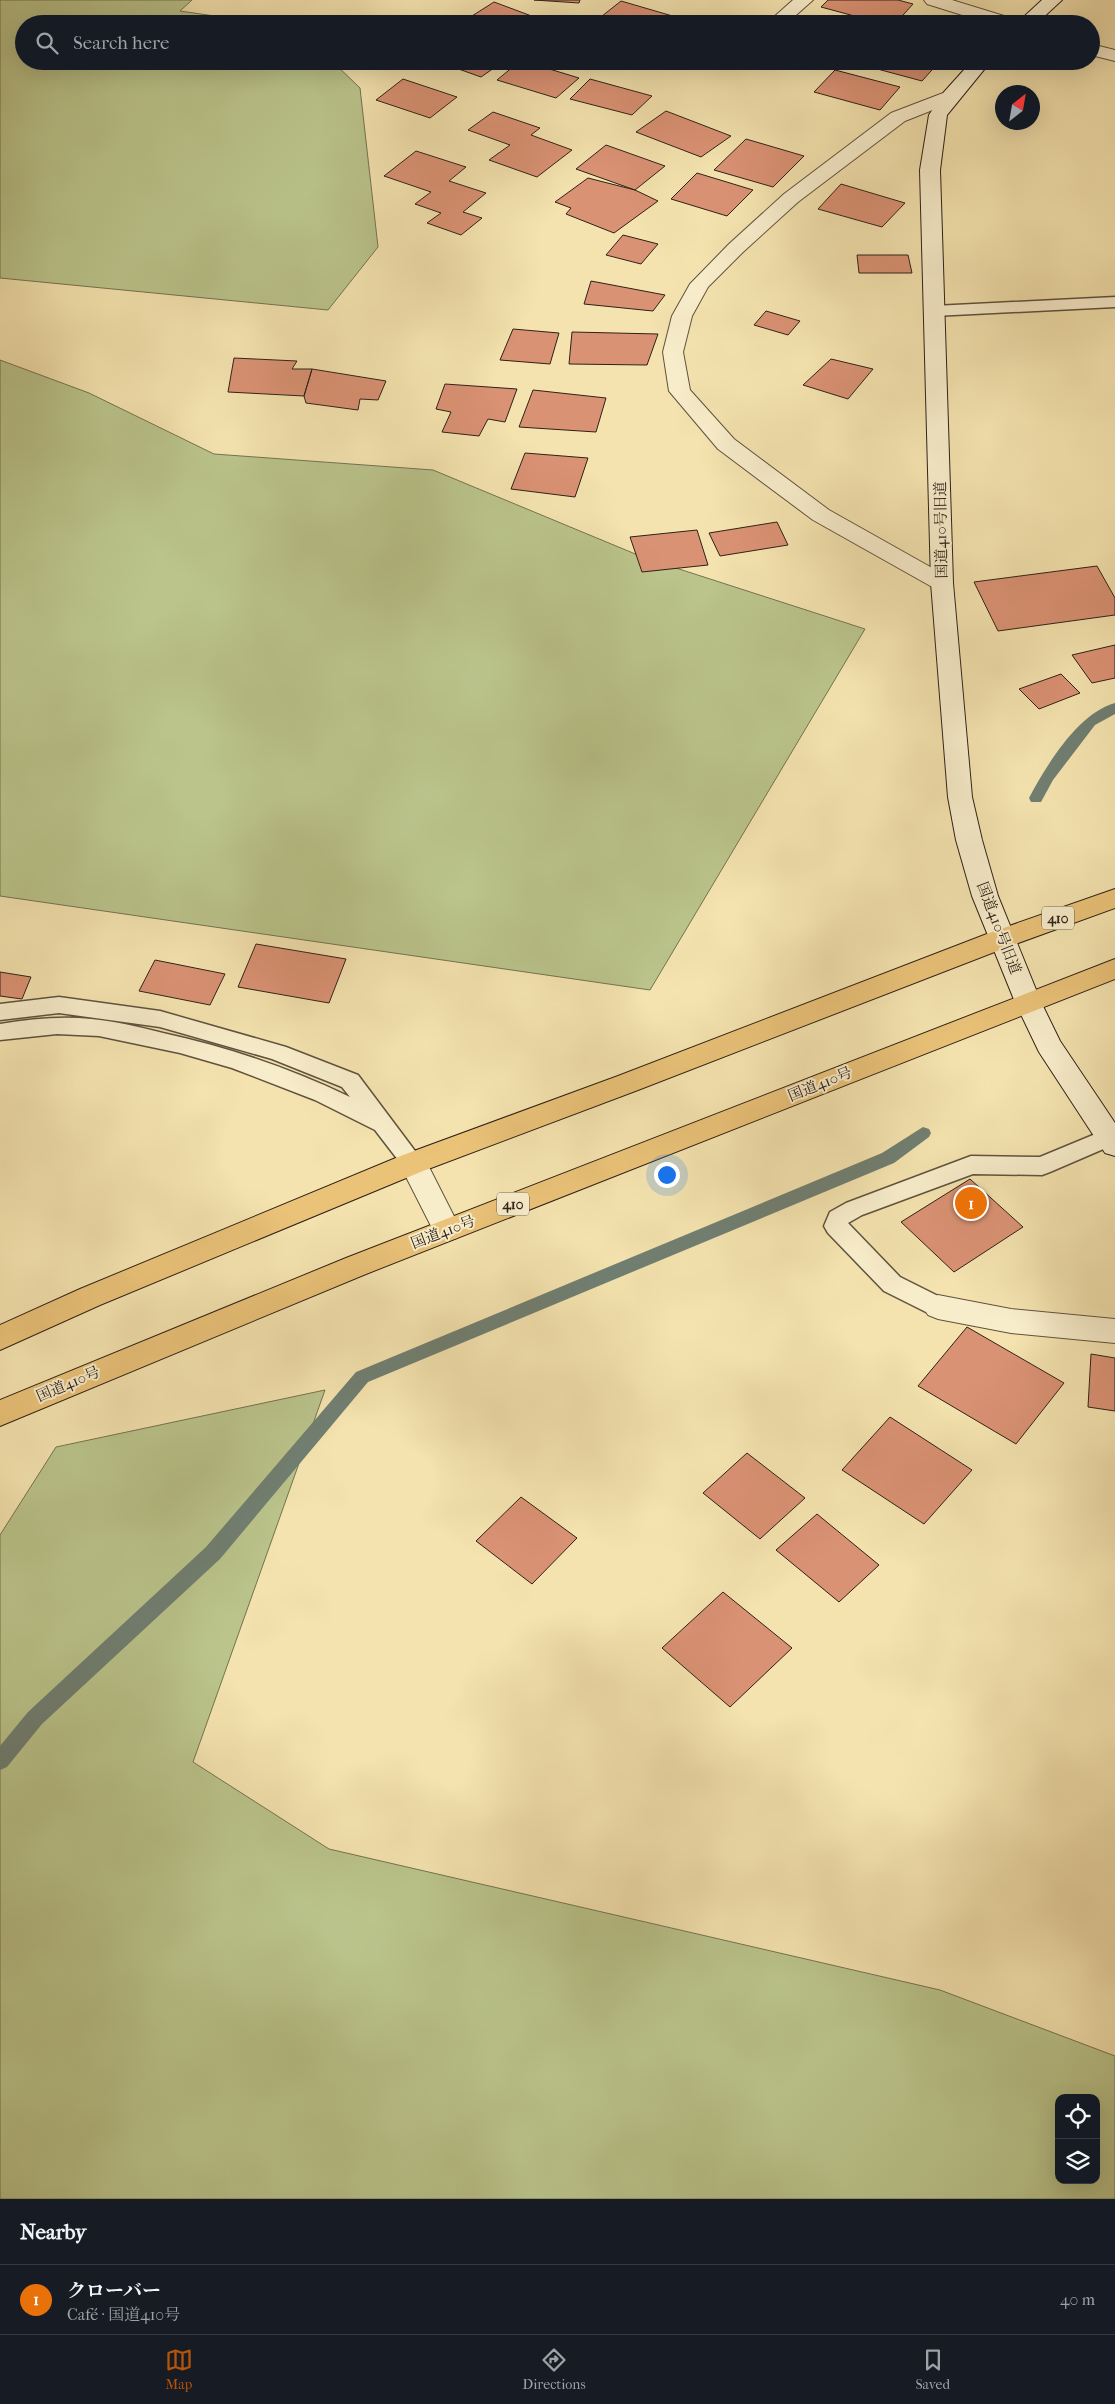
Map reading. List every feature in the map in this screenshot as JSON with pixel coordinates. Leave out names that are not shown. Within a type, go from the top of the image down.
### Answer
[{"type":"highway","name":"410","points":[[0,1338],[99,1294],[413,1163],[672,1066],[1001,939],[1115,898]]},
{"type":"highway","name":"410","points":[[1028,1002],[1115,969]]},
{"type":"highway","name":"国道410号","points":[[0,1413],[447,1230],[1028,1002]]},
{"type":"street","points":[[786,15],[804,0]]},
{"type":"street","points":[[933,0],[981,15]]},
{"type":"street","points":[[1036,15],[1053,0]]},
{"type":"street","points":[[1100,52],[1115,56]]},
{"type":"street","name":"国道410号旧道","points":[[974,70],[951,96],[938,115],[930,170],[942,583],[960,797],[969,840],[985,896],[1028,1002],[1049,1045],[1113,1141]]},
{"type":"street","points":[[942,583],[821,516],[726,444],[680,391],[673,352],[682,316],[700,284],[736,248],[791,198],[898,116],[951,96]]},
{"type":"street","points":[[413,1163],[447,1230]]},
{"type":"street","points":[[938,1307],[1012,1321],[1115,1331]]},
{"type":"lane","points":[[934,311],[1115,302]]},
{"type":"lane","points":[[0,1012],[59,1005],[105,1010],[160,1019],[278,1053],[350,1082],[413,1163]]},
{"type":"lane","points":[[0,1032],[55,1026],[92,1027],[181,1044],[230,1057],[268,1071],[353,1108],[387,1129]]},
{"type":"lane","points":[[938,1307],[892,1284],[836,1226],[838,1218],[854,1209],[888,1198],[971,1165],[1042,1166],[1113,1141]]},
{"type":"green space","points":[[0,0],[192,0],[180,11],[208,15],[15,15],[15,70],[341,70],[360,88],[378,247],[328,310],[0,278]]},
{"type":"green space","points":[[0,360],[89,393],[214,454],[433,470],[645,558],[865,629],[650,990],[0,896]]},
{"type":"green space","points":[[325,1390],[193,1762],[329,1849],[940,1990],[1115,2056],[1115,2199],[0,2199],[0,1535],[56,1447]]},
{"type":"building","points":[[534,0],[580,0],[579,3]]},
{"type":"building","points":[[828,0],[898,0],[913,4],[903,15],[851,15],[821,7]]},
{"type":"building","points":[[621,1],[669,15],[603,15]]},
{"type":"building","points":[[494,2],[529,15],[473,15]]},
{"type":"building","points":[[461,70],[491,70],[481,77]]},
{"type":"building","points":[[509,70],[553,70],[579,78],[556,98],[497,80]]},
{"type":"building","points":[[835,70],[900,87],[880,110],[814,92]]},
{"type":"building","points":[[881,70],[932,70],[922,81]]},
{"type":"building","points":[[403,79],[457,97],[430,118],[376,100]]},
{"type":"building","points":[[590,79],[652,96],[632,115],[570,99]]},
{"type":"building","points":[[666,111],[731,136],[701,157],[636,132]]},
{"type":"building","points":[[493,112],[540,128],[531,135],[572,150],[537,177],[489,160],[510,145],[468,130]]},
{"type":"building","points":[[746,139],[804,156],[773,187],[714,170]]},
{"type":"building","points":[[606,145],[665,166],[635,190],[576,169]]},
{"type":"building","points":[[416,151],[466,167],[449,181],[486,193],[463,212],[482,218],[461,235],[427,223],[441,213],[415,204],[431,192],[384,176]]},
{"type":"building","points":[[697,173],[753,190],[727,216],[671,199]]},
{"type":"building","points":[[588,178],[635,190],[658,201],[614,233],[566,214],[571,208],[555,202]]},
{"type":"building","points":[[841,184],[905,203],[882,227],[818,209]]},
{"type":"building","points":[[623,235],[658,244],[641,264],[606,255]]},
{"type":"building","points":[[857,255],[908,255],[912,273],[859,273]]},
{"type":"building","points":[[591,281],[665,295],[653,311],[584,304]]},
{"type":"building","points":[[766,311],[800,321],[788,335],[754,325]]},
{"type":"building","points":[[513,329],[559,333],[550,364],[500,360]]},
{"type":"building","points":[[572,332],[658,334],[647,365],[569,364]]},
{"type":"building","points":[[234,358],[297,361],[292,369],[312,369],[304,396],[228,392]]},
{"type":"building","points":[[831,359],[873,369],[848,399],[803,385]]},
{"type":"building","points":[[312,369],[386,381],[378,400],[360,399],[358,410],[306,403],[304,396]]},
{"type":"building","points":[[445,384],[517,389],[505,422],[488,419],[479,436],[442,432],[451,412],[436,409]]},
{"type":"building","points":[[533,390],[606,398],[596,432],[519,427]]},
{"type":"building","points":[[525,453],[588,458],[575,497],[511,489]]},
{"type":"building","points":[[777,522],[788,545],[720,556],[709,533]]},
{"type":"building","points":[[697,530],[708,565],[642,572],[630,537]]},
{"type":"building","points":[[1097,566],[1115,598],[1115,615],[998,631],[974,582]]},
{"type":"building","points":[[1115,645],[1115,678],[1092,683],[1072,655]]},
{"type":"building","points":[[1061,674],[1080,693],[1039,709],[1019,689]]},
{"type":"building","points":[[256,944],[346,959],[329,1003],[238,987]]},
{"type":"building","points":[[155,960],[225,974],[210,1005],[139,991]]},
{"type":"building","points":[[0,972],[31,977],[22,999],[0,996]]},
{"type":"building","points":[[970,1179],[1023,1227],[954,1272],[901,1222]]},
{"type":"building","points":[[967,1327],[1064,1383],[1016,1444],[918,1386]]},
{"type":"building","points":[[1091,1354],[1115,1358],[1115,1411],[1088,1407]]},
{"type":"building","points":[[890,1417],[972,1470],[924,1524],[842,1470]]},
{"type":"building","points":[[747,1453],[805,1498],[760,1539],[703,1493]]},
{"type":"building","points":[[521,1497],[577,1538],[532,1584],[476,1541]]},
{"type":"building","points":[[817,1514],[879,1565],[839,1602],[776,1550]]},
{"type":"building","points":[[723,1592],[792,1648],[730,1707],[662,1648]]},
{"type":"waterway","points":[[1036,798],[1047,778],[1090,722],[1115,708]]},
{"type":"waterway","points":[[0,1761],[35,1718],[213,1553],[362,1377],[888,1158],[923,1133]]},
{"type":"place","name":"クローバー","points":[[971,1203]]}]
